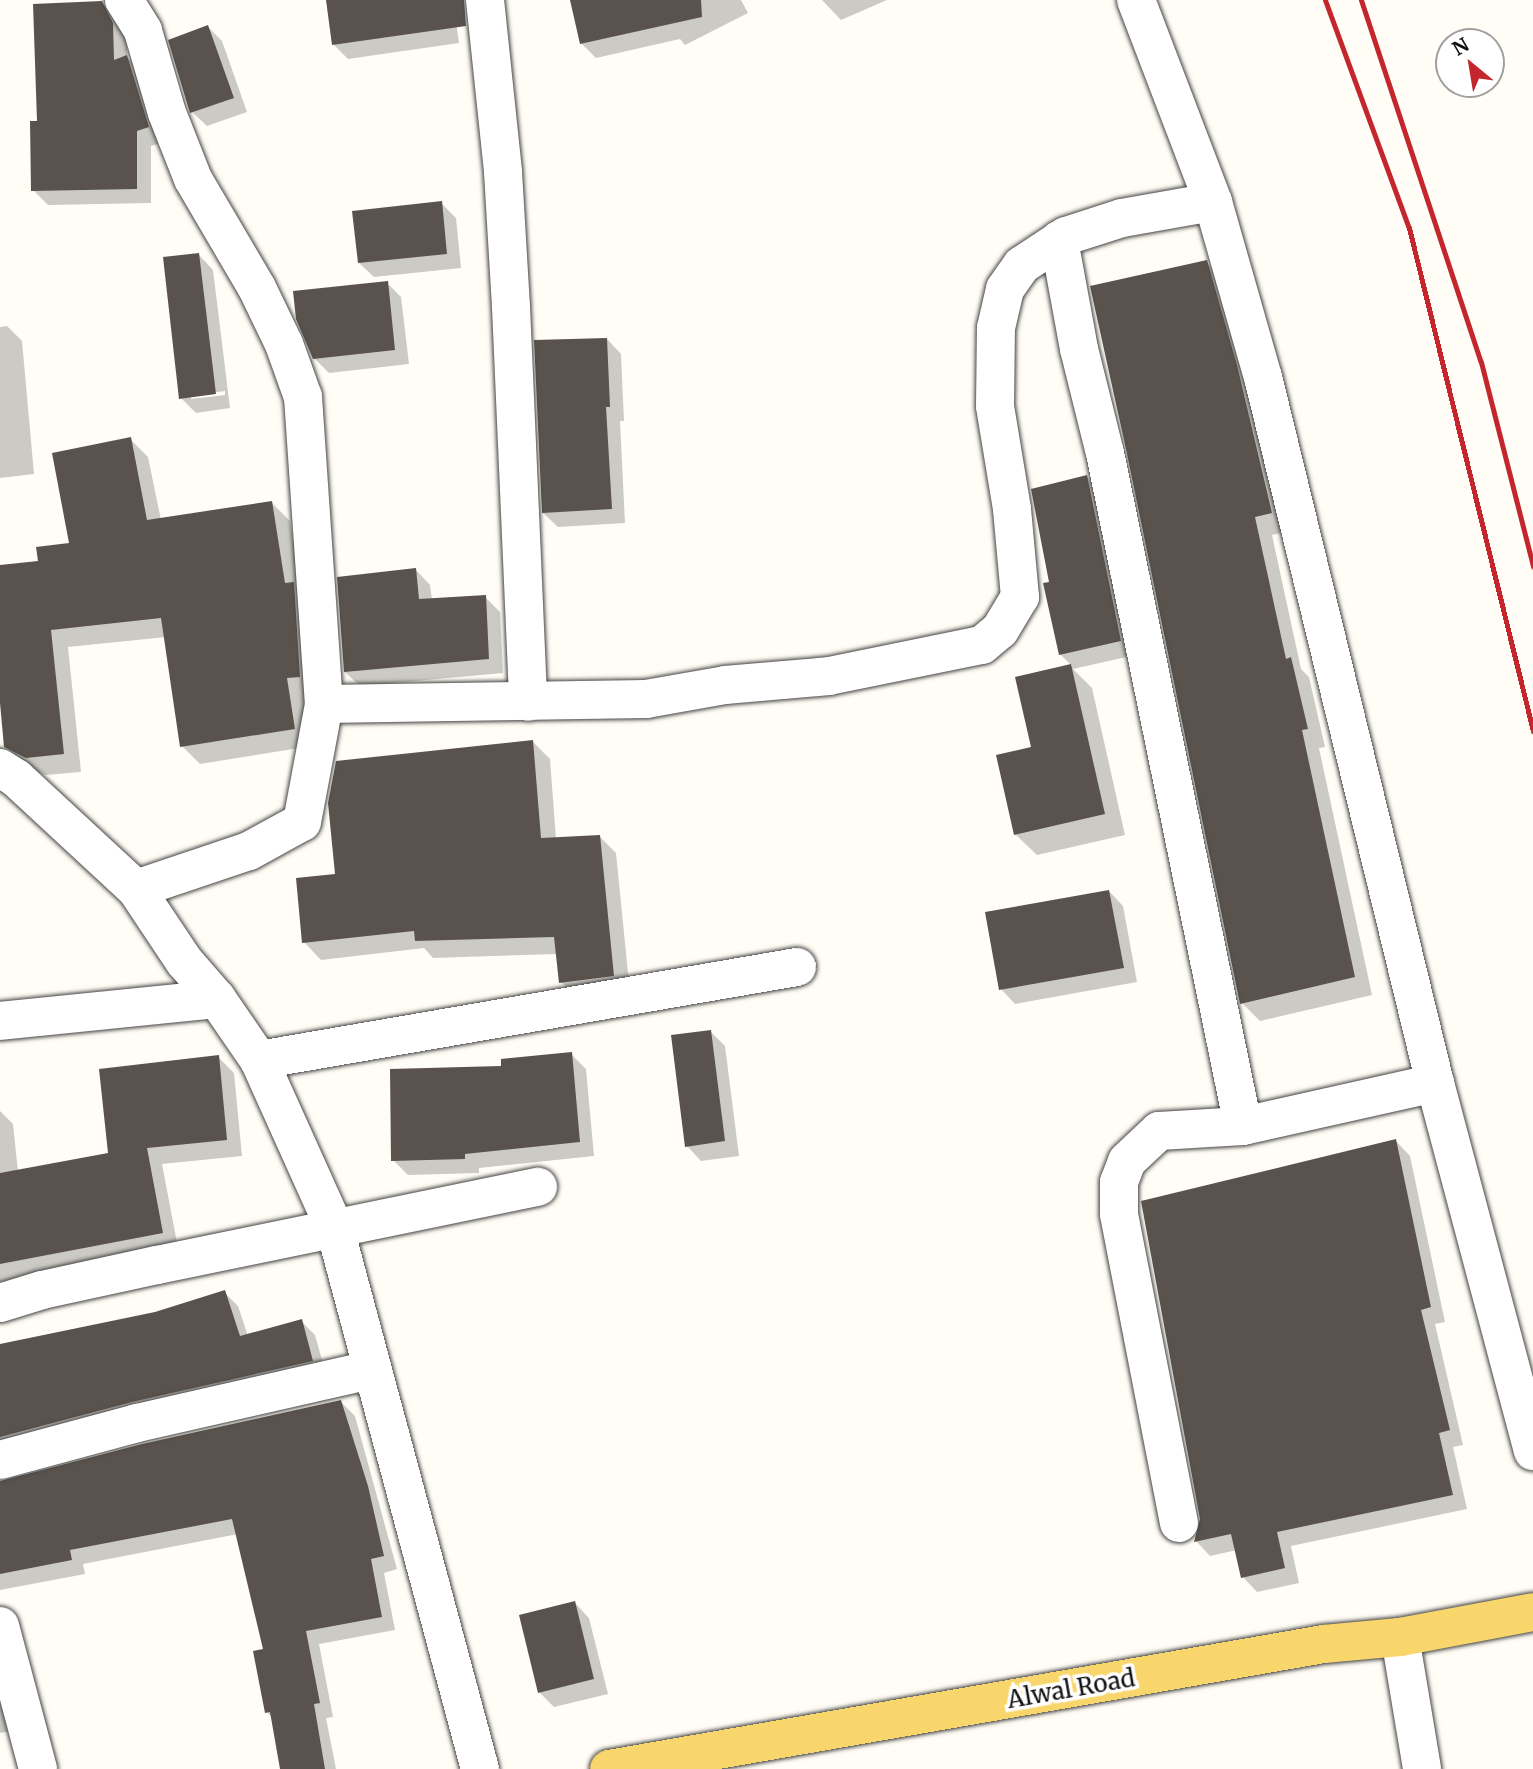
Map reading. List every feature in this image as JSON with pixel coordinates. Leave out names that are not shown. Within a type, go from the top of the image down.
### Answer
[{"type":"main road","name":"Alwal Road","points":[[609,1769],[1324,1644],[1400,1637],[1533,1612]]},
{"type":"street","points":[[124,0],[143,31],[167,113],[193,179],[257,288],[284,344],[303,397],[324,704],[302,822],[249,852],[136,889]]},
{"type":"street","points":[[485,0],[503,172],[528,702]]},
{"type":"street","points":[[1136,0],[1213,202],[1263,377],[1435,1083],[1533,1451]]},
{"type":"street","points":[[324,704],[646,699],[725,685],[829,676],[982,645],[1000,630],[1020,597],[1012,509],[995,405],[996,328],[1005,289],[1022,265],[1059,240],[1122,218],[1213,202]]},
{"type":"street","points":[[1059,240],[1079,349],[1105,453],[1243,1126]]},
{"type":"street","points":[[0,768],[16,778],[136,889],[184,961],[217,999],[259,1059],[335,1229],[480,1769]]},
{"type":"street","points":[[259,1059],[797,968]]},
{"type":"street","points":[[0,1021],[217,999]]},
{"type":"street","points":[[1179,1523],[1119,1214],[1119,1182],[1127,1161],[1158,1131],[1243,1126],[1435,1083]]},
{"type":"street","points":[[0,1303],[93,1279],[538,1187]]},
{"type":"street","points":[[0,1460],[137,1423],[371,1370]]},
{"type":"street","points":[[0,1626],[38,1769]]},
{"type":"street","points":[[1400,1637],[1422,1769]]},
{"type":"building","points":[[326,0],[464,0],[466,26],[332,45]]},
{"type":"building","points":[[570,0],[701,0],[702,17],[580,44]]},
{"type":"building","points":[[102,1],[113,23],[114,60],[127,55],[149,127],[137,131],[137,189],[31,191],[30,121],[37,121],[33,4]]},
{"type":"building","points":[[208,25],[234,98],[190,113],[168,40]]},
{"type":"building","points":[[442,201],[447,254],[358,263],[352,211]]},
{"type":"building","points":[[199,253],[216,394],[179,399],[163,257]]},
{"type":"building","points":[[1207,260],[1237,365],[1272,513],[1255,517],[1286,659],[1291,657],[1308,729],[1302,730],[1355,977],[1240,1004],[1090,286]]},
{"type":"building","points":[[388,281],[395,350],[313,359],[296,319],[293,291]]},
{"type":"building","points":[[607,338],[610,407],[606,407],[612,509],[542,513],[534,340]]},
{"type":"building","points":[[131,437],[147,520],[272,501],[285,583],[294,582],[300,677],[287,678],[295,729],[180,747],[161,618],[51,630],[64,754],[26,758],[4,747],[0,703],[0,565],[38,561],[36,547],[69,543],[52,453]]},
{"type":"building","points":[[1087,475],[1121,641],[1059,655],[1043,583],[1049,582],[1031,489]]},
{"type":"building","points":[[416,568],[419,599],[486,595],[489,659],[344,672],[337,577]]},
{"type":"building","points":[[1071,664],[1105,814],[1014,835],[996,755],[1031,747],[1015,677]]},
{"type":"building","points":[[533,740],[541,838],[600,835],[614,976],[559,983],[554,937],[415,941],[414,931],[302,943],[296,878],[335,874],[328,803],[336,761]]},
{"type":"building","points":[[1109,890],[1124,968],[999,990],[985,912]]},
{"type":"building","points":[[711,1030],[725,1141],[685,1147],[671,1035]]},
{"type":"building","points":[[572,1052],[580,1142],[465,1154],[465,1159],[391,1161],[390,1069],[501,1066],[501,1059]]},
{"type":"building","points":[[219,1055],[227,1140],[147,1148],[163,1233],[0,1264],[0,1173],[108,1153],[99,1069]]},
{"type":"building","points":[[1396,1139],[1431,1307],[1421,1310],[1450,1430],[1439,1433],[1453,1495],[1277,1532],[1285,1568],[1241,1578],[1231,1534],[1194,1542],[1200,1519],[1141,1201]]},
{"type":"building","points":[[225,1290],[240,1336],[302,1319],[313,1361],[132,1402],[0,1437],[0,1344],[155,1312]]},
{"type":"building","points":[[341,1400],[368,1486],[384,1556],[371,1559],[382,1617],[306,1631],[320,1703],[314,1704],[325,1769],[280,1769],[270,1712],[265,1713],[253,1651],[263,1649],[232,1519],[70,1550],[72,1560],[0,1574],[0,1481],[142,1444]]},
{"type":"building","points":[[575,1601],[594,1679],[538,1693],[519,1615]]},
{"type":"railway","points":[[1325,0],[1409,228],[1533,731]]},
{"type":"railway","points":[[1361,0],[1481,362],[1533,566]]}]
